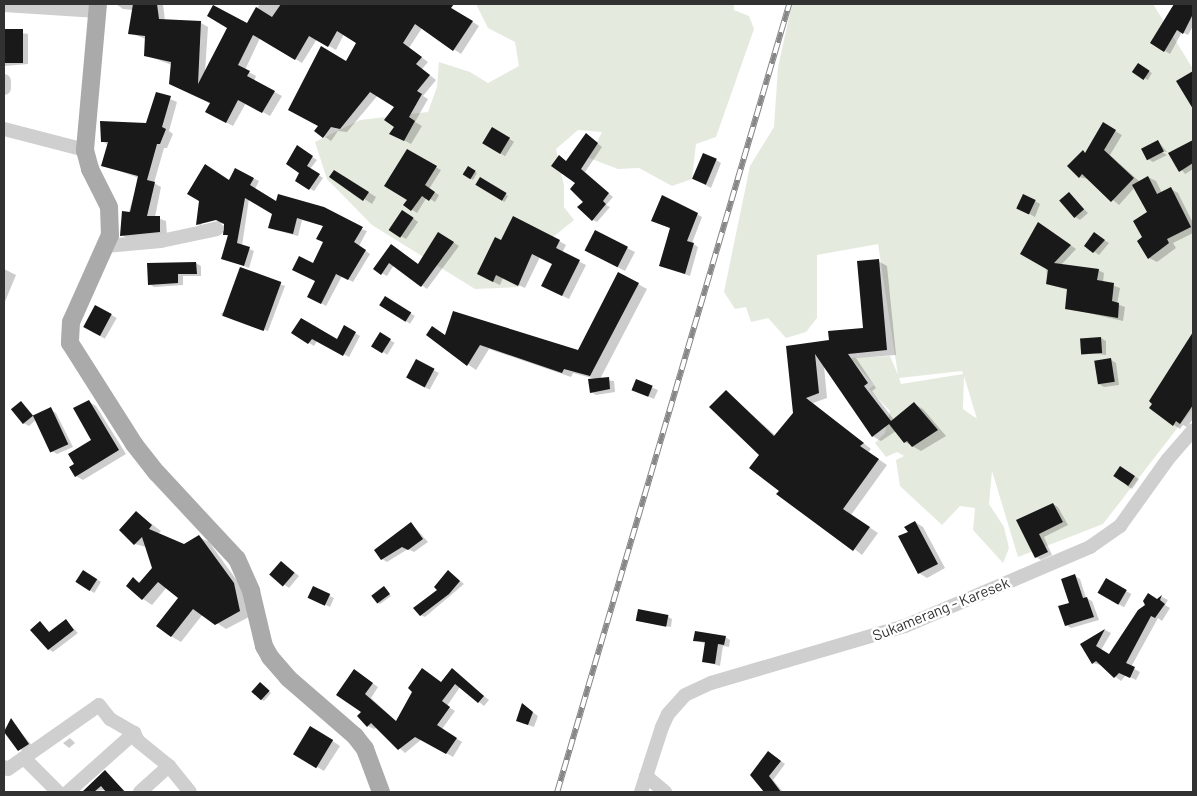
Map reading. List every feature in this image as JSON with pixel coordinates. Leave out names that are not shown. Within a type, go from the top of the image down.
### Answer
[{"type":"main road","points":[[98,7],[85,124],[86,150],[90,169],[109,207],[110,234],[71,322],[70,343],[76,358],[157,473],[237,559],[252,591],[264,646],[270,657],[288,678],[355,736],[365,749],[381,792]]},
{"type":"street","points":[[4,5],[98,7]]},
{"type":"street","points":[[4,81],[4,88]]},
{"type":"street","points":[[4,129],[86,150]]},
{"type":"street","points":[[106,246],[161,241],[217,229]]},
{"type":"street","name":"Sukamerang - Karesek","points":[[641,792],[668,714],[697,688],[905,626],[1090,547],[1125,520],[1164,464],[1193,430]]},
{"type":"street","points":[[4,767],[8,770],[99,705],[110,718],[134,733],[138,741],[169,766],[190,792]]},
{"type":"street","points":[[68,792],[134,733]]},
{"type":"street","points":[[24,758],[58,792]]},
{"type":"street","points":[[140,792],[169,766]]},
{"type":"street","points":[[646,776],[665,792]]},
{"type":"shaded area","points":[[476,4],[734,4],[734,10],[749,16],[754,29],[716,137],[696,144],[692,179],[672,186],[639,168],[618,169],[589,158],[602,132],[578,130],[556,149],[564,186],[564,207],[574,220],[525,260],[519,287],[475,289],[372,225],[327,179],[315,142],[360,120],[428,112],[437,87],[439,62],[470,72],[488,83],[519,66],[515,42],[488,28]]},
{"type":"shaded area","points":[[792,4],[1153,4],[1193,69],[1193,408],[1103,524],[1018,557],[992,471],[989,504],[1004,527],[1009,548],[1003,563],[973,530],[975,508],[960,506],[942,525],[900,486],[896,460],[904,456],[897,452],[886,457],[875,443],[885,433],[890,411],[869,389],[874,385],[854,362],[834,366],[827,359],[890,356],[898,375],[878,244],[817,255],[817,318],[806,332],[786,338],[768,318],[751,322],[746,307],[735,309],[724,292],[750,166],[774,127],[778,67]],"holes":[[[962,371],[963,374],[901,384],[899,378]],[[964,376],[977,419],[963,409]]]},
{"type":"building","points":[[133,4],[157,4],[159,19],[201,21],[198,84],[227,28],[207,16],[213,5],[247,23],[256,7],[272,17],[281,4],[454,4],[451,8],[473,21],[453,51],[415,24],[403,43],[422,57],[416,64],[430,75],[417,91],[422,94],[409,117],[415,121],[404,141],[389,134],[394,127],[384,120],[394,107],[370,92],[340,129],[331,127],[323,138],[314,131],[318,126],[288,110],[321,46],[346,61],[356,43],[337,31],[328,47],[309,36],[295,60],[253,35],[238,65],[250,71],[247,76],[275,91],[262,113],[238,100],[226,123],[205,112],[210,103],[169,84],[171,62],[144,56],[145,36],[128,34]]},
{"type":"building","points":[[1174,4],[1193,4],[1193,14],[1183,34],[1177,30],[1164,52],[1150,43]]},
{"type":"building","points":[[4,29],[23,29],[23,63],[4,63]]},
{"type":"building","points":[[1138,63],[1150,71],[1143,80],[1132,72]]},
{"type":"building","points":[[1193,71],[1193,109],[1176,81]]},
{"type":"building","points":[[156,92],[171,96],[162,127],[166,129],[160,144],[157,144],[147,180],[155,182],[147,216],[160,216],[160,232],[120,236],[122,211],[130,212],[138,176],[101,166],[108,142],[101,142],[100,121],[146,123]]},
{"type":"building","points":[[1103,122],[1116,130],[1104,150],[1134,178],[1111,202],[1082,174],[1079,178],[1067,166],[1083,150],[1085,153]]},
{"type":"building","points":[[492,127],[510,138],[500,154],[482,143]]},
{"type":"building","points":[[586,133],[598,143],[581,169],[609,193],[603,201],[606,204],[592,221],[577,207],[583,202],[570,189],[575,183],[551,166],[559,155],[566,161]]},
{"type":"building","points":[[1158,140],[1164,152],[1147,160],[1141,149]]},
{"type":"building","points":[[1193,140],[1193,163],[1179,172],[1168,153]]},
{"type":"building","points":[[297,145],[313,156],[307,166],[320,174],[309,190],[295,181],[299,173],[286,164]]},
{"type":"building","points":[[407,149],[437,166],[425,185],[435,192],[429,201],[422,196],[411,211],[403,205],[407,200],[384,186]]},
{"type":"building","points":[[703,153],[717,159],[706,185],[692,179]]},
{"type":"building","points":[[205,164],[229,180],[235,168],[254,178],[250,185],[276,201],[278,194],[324,207],[363,227],[354,242],[366,250],[348,280],[336,274],[321,304],[307,297],[315,281],[292,270],[299,256],[313,263],[323,242],[316,239],[323,226],[297,218],[293,234],[268,228],[272,214],[245,198],[237,243],[250,247],[244,266],[221,259],[228,235],[223,235],[224,224],[216,220],[196,225],[199,201],[187,194]]},
{"type":"building","points":[[468,166],[476,171],[470,179],[463,174]]},
{"type":"building","points":[[334,170],[369,192],[363,201],[329,177]]},
{"type":"building","points":[[1148,176],[1157,194],[1171,187],[1191,227],[1167,239],[1169,243],[1148,259],[1137,241],[1142,237],[1133,221],[1147,212],[1132,185]]},
{"type":"building","points":[[480,177],[507,193],[502,201],[475,185]]},
{"type":"building","points":[[1069,192],[1084,209],[1074,218],[1059,201]]},
{"type":"building","points":[[1023,194],[1036,200],[1029,214],[1016,209]]},
{"type":"building","points":[[662,195],[698,213],[687,241],[694,243],[685,274],[659,266],[670,228],[651,221]]},
{"type":"building","points":[[402,210],[414,218],[400,238],[389,230]]},
{"type":"building","points":[[513,216],[560,240],[556,248],[580,260],[562,296],[541,286],[552,264],[532,254],[518,286],[496,275],[493,282],[477,274],[495,237],[501,240]]},
{"type":"building","points":[[1038,222],[1071,245],[1054,263],[1099,269],[1097,280],[1114,283],[1112,301],[1119,303],[1118,318],[1065,309],[1067,289],[1046,284],[1048,270],[1020,254]]},
{"type":"building","points":[[595,230],[628,247],[618,267],[585,250]]},
{"type":"building","points":[[438,232],[454,242],[421,287],[389,263],[381,275],[373,269],[391,244],[418,264]]},
{"type":"building","points":[[1094,232],[1105,240],[1093,253],[1084,246]]},
{"type":"building","points":[[879,259],[887,350],[848,354],[868,383],[864,386],[891,421],[914,402],[938,430],[912,447],[907,441],[904,443],[889,424],[872,437],[815,354],[819,393],[806,398],[864,443],[860,446],[879,459],[843,509],[870,527],[853,551],[776,494],[779,491],[749,468],[759,455],[709,407],[726,390],[774,436],[793,413],[786,346],[829,340],[828,331],[863,328],[857,261]]},
{"type":"building","points":[[196,262],[197,274],[178,274],[178,283],[148,285],[147,263]]},
{"type":"building","points":[[240,267],[281,282],[264,331],[222,316]]},
{"type":"building","points":[[618,272],[639,283],[590,376],[564,369],[562,373],[480,345],[467,366],[426,335],[432,326],[445,335],[453,311],[578,350]]},
{"type":"building","points":[[385,296],[411,312],[405,322],[379,305]]},
{"type":"building","points":[[95,305],[112,314],[100,336],[83,327]]},
{"type":"building","points":[[301,318],[337,339],[344,325],[356,332],[343,356],[312,339],[308,344],[291,333]]},
{"type":"building","points":[[380,332],[391,339],[382,353],[371,346]]},
{"type":"building","points":[[1193,332],[1193,405],[1180,424],[1176,421],[1173,426],[1149,408],[1152,404],[1149,401]]},
{"type":"building","points":[[1101,337],[1102,353],[1081,354],[1080,338]]},
{"type":"building","points":[[1111,358],[1115,382],[1098,384],[1094,361]]},
{"type":"building","points":[[416,359],[435,369],[425,387],[406,378]]},
{"type":"building","points":[[609,377],[610,389],[590,393],[588,379]]},
{"type":"building","points":[[636,379],[653,386],[648,397],[632,390]]},
{"type":"building","points":[[89,400],[119,450],[75,477],[69,467],[74,464],[68,454],[91,440],[73,408]]},
{"type":"building","points":[[21,401],[33,416],[23,424],[11,409]]},
{"type":"building","points":[[51,407],[68,444],[50,453],[33,415]]},
{"type":"building","points":[[1120,466],[1135,476],[1128,486],[1113,476]]},
{"type":"building","points":[[1053,503],[1063,522],[1039,534],[1048,552],[1035,558],[1016,520]]},
{"type":"building","points":[[136,511],[152,525],[149,529],[184,544],[199,535],[234,583],[240,611],[215,625],[193,609],[171,637],[156,626],[178,598],[158,582],[142,600],[126,586],[133,577],[139,583],[152,568],[142,537],[134,545],[119,530]]},
{"type":"building","points":[[915,521],[938,564],[918,574],[898,536],[908,532],[904,527]]},
{"type":"building","points":[[411,522],[423,539],[408,550],[402,547],[381,560],[374,550]]},
{"type":"building","points":[[281,561],[295,573],[283,586],[269,575]]},
{"type":"building","points":[[83,570],[97,579],[90,591],[75,582]]},
{"type":"building","points":[[448,570],[460,581],[449,594],[420,616],[413,608],[437,590],[434,587]]},
{"type":"building","points":[[1075,574],[1083,598],[1087,597],[1094,617],[1065,626],[1058,606],[1069,603],[1061,579]]},
{"type":"building","points":[[1106,578],[1127,590],[1118,605],[1098,593]]},
{"type":"building","points":[[313,586],[330,594],[325,606],[308,598]]},
{"type":"building","points":[[384,586],[390,594],[377,604],[371,596]]},
{"type":"building","points":[[1148,593],[1157,599],[1162,595],[1160,600],[1165,604],[1155,618],[1151,616],[1126,663],[1135,667],[1130,678],[1119,673],[1114,678],[1096,661],[1092,664],[1080,644],[1105,629],[1096,646],[1109,654],[1138,610],[1145,605],[1143,601]]},
{"type":"building","points":[[638,609],[668,615],[666,627],[636,621]]},
{"type":"building","points":[[66,619],[74,630],[48,650],[30,630],[40,621],[49,632]]},
{"type":"building","points":[[695,631],[726,636],[724,645],[718,644],[715,664],[702,662],[705,642],[693,641]]},
{"type":"building","points":[[422,668],[441,682],[452,668],[484,696],[478,703],[455,684],[442,701],[450,707],[437,725],[457,738],[446,754],[415,737],[398,750],[371,723],[367,727],[357,716],[361,712],[336,695],[354,669],[373,683],[365,694],[396,721],[412,692],[408,688]]},
{"type":"building","points":[[260,682],[270,691],[261,700],[251,692]]},
{"type":"building","points":[[522,703],[533,712],[528,725],[516,721]]},
{"type":"building","points":[[11,718],[29,744],[18,751],[4,732]]},
{"type":"building","points":[[310,726],[333,740],[316,768],[293,754]]},
{"type":"building","points":[[768,751],[781,761],[769,776],[781,792],[764,792],[750,775]]},
{"type":"building","points":[[105,770],[125,792],[106,792],[101,786],[94,792],[82,792]]},
{"type":"railway","points":[[557,792],[789,4]]}]
